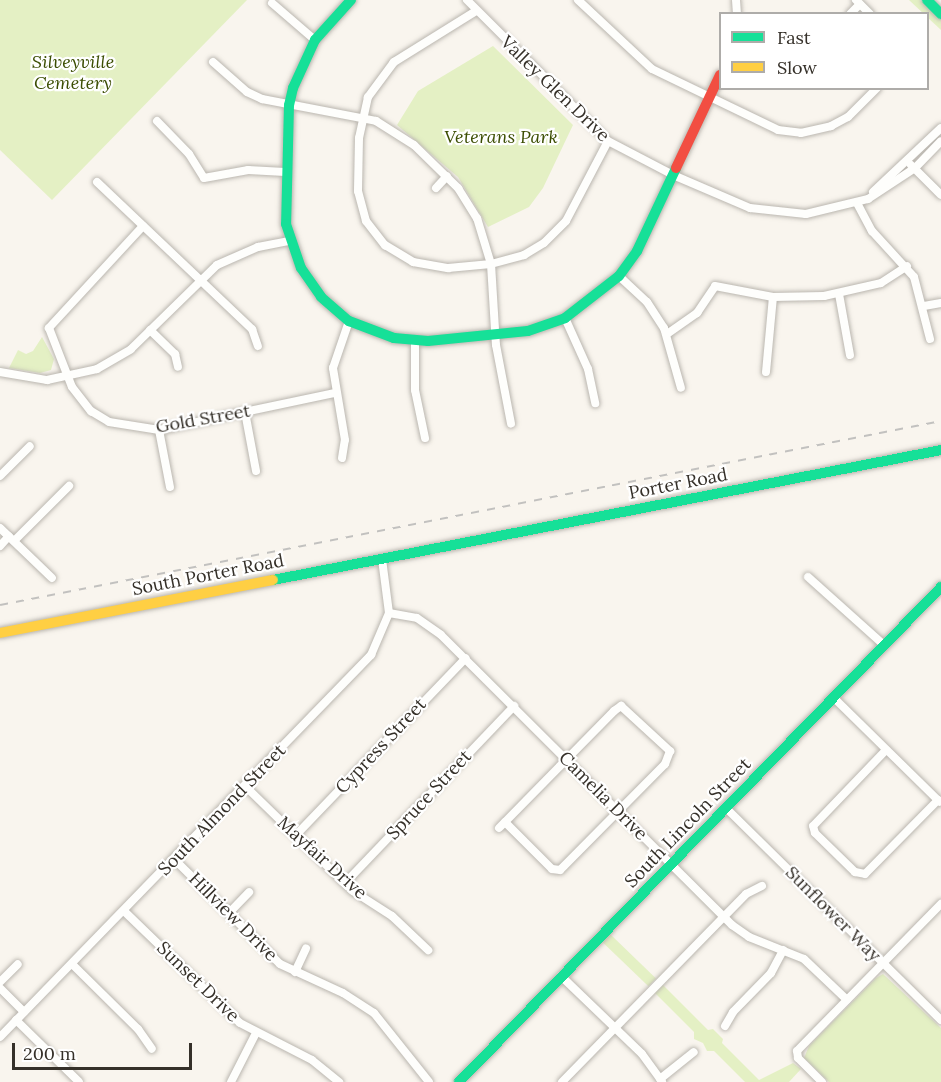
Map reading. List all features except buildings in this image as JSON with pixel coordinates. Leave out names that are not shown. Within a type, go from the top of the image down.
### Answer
[{"type":"street","points":[[351,0],[315,40],[303,62],[289,105],[285,172],[289,241],[311,285],[349,321],[394,338],[415,341],[496,336],[528,331],[565,318],[619,276],[637,251],[719,77]]},
{"type":"street","name":"Valley Glen Drive","points":[[467,0],[608,141],[735,204],[765,212],[806,214],[857,203],[879,193],[915,168],[941,141]]},
{"type":"street","points":[[578,0],[652,69],[764,125],[801,133],[840,122],[875,90]]},
{"type":"street","points":[[927,0],[941,14]]},
{"type":"street","points":[[272,3],[315,40]]},
{"type":"street","points":[[476,11],[394,62],[373,88],[363,117],[358,191],[361,208],[374,234],[398,255],[413,262],[448,268],[491,264],[524,255],[554,235],[570,215],[608,141]]},
{"type":"street","points":[[213,62],[247,92],[289,105],[363,117],[408,140],[447,176],[477,218],[491,264],[496,336],[511,424]]},
{"type":"street","points":[[157,121],[189,154],[204,178],[239,171],[285,172]]},
{"type":"street","name":"Valley Glen Drive","points":[[857,203],[908,162],[941,128]]},
{"type":"street","points":[[908,162],[941,195]]},
{"type":"street","points":[[436,188],[447,176]]},
{"type":"street","points":[[97,182],[252,328],[258,346]]},
{"type":"street","points":[[857,203],[872,231],[907,266],[924,306],[930,339]]},
{"type":"street","name":"Gold Street","points":[[143,226],[49,328],[68,378],[91,411],[109,422],[159,430],[335,393]]},
{"type":"street","points":[[0,372],[30,379],[68,378],[114,361],[150,330],[200,279],[236,255],[289,241]]},
{"type":"street","points":[[667,334],[697,313],[715,286],[773,297],[839,294],[881,283],[907,266]]},
{"type":"street","points":[[619,276],[647,302],[667,334],[681,388]]},
{"type":"street","points":[[839,294],[850,355]]},
{"type":"street","points":[[766,372],[773,297]]},
{"type":"street","points":[[924,306],[941,303]]},
{"type":"street","points":[[565,318],[588,369],[595,403]]},
{"type":"street","points":[[342,458],[345,440],[335,393],[333,368],[349,321]]},
{"type":"street","points":[[150,330],[175,354],[178,366]]},
{"type":"street","points":[[415,341],[415,390],[425,438]]},
{"type":"street","points":[[245,412],[256,471]]},
{"type":"street","points":[[159,430],[170,487]]},
{"type":"street","points":[[0,476],[30,446]]},
{"type":"street","name":"Porter Road","points":[[422,550],[941,450]]},
{"type":"street","points":[[0,546],[12,539],[69,486]]},
{"type":"street","points":[[0,528],[52,578]]},
{"type":"street","name":"South Porter Road","points":[[0,633],[422,550]]},
{"type":"street","points":[[382,559],[389,613]]},
{"type":"street","points":[[808,577],[884,645]]},
{"type":"street","name":"South Lincoln Street","points":[[459,1082],[941,587]]},
{"type":"street","name":"Camelia Drive","points":[[389,613],[425,623],[466,658],[724,916],[749,937],[804,959],[847,1000]]},
{"type":"street","name":"South Almond Street","points":[[0,1036],[371,655],[389,613]]},
{"type":"street","name":"Cypress Street","points":[[296,835],[466,658]]},
{"type":"street","points":[[834,698],[940,801],[863,875],[813,828],[886,750]]},
{"type":"street","name":"Spruce Street","points":[[345,883],[514,706]]},
{"type":"street","points":[[621,706],[671,755],[620,810],[557,871],[502,825],[567,759],[621,706]]},
{"type":"street","name":"Mayfair Drive","points":[[245,786],[345,883],[392,916],[428,950]]},
{"type":"street","name":"Sunflower Way","points":[[726,808],[941,1020]]},
{"type":"street","name":"Hillview Drive","points":[[174,859],[280,964],[343,993],[374,1013],[429,1082]]},
{"type":"street","points":[[562,1082],[746,894],[762,886]]},
{"type":"street","points":[[229,913],[249,892]]},
{"type":"street","points":[[822,1082],[796,1055],[941,904]]},
{"type":"street","name":"Sunset Drive","points":[[124,910],[231,1016],[256,1033],[312,1060],[339,1082]]},
{"type":"street","points":[[295,972],[306,948]]},
{"type":"street","points":[[725,1026],[733,1012],[771,973],[783,950]]},
{"type":"street","points":[[72,963],[138,1029],[152,1049]]},
{"type":"street","points":[[0,982],[18,964]]},
{"type":"street","points":[[561,976],[642,1054],[661,1081],[694,1052]]},
{"type":"street","points":[[0,988],[24,1012]]},
{"type":"street","points":[[16,1020],[79,1082]]},
{"type":"street","points":[[231,1082],[256,1033]]},
{"type":"green space","name":"Silveyville Cemetery","points":[[0,0],[247,0],[52,200],[0,150]]},
{"type":"green space","points":[[909,0],[920,0],[941,20],[941,30],[929,19],[929,12],[922,12]]},
{"type":"green space","name":"Veterans Park","points":[[493,46],[573,125],[543,188],[529,207],[488,227],[458,177],[397,125],[418,91]]},
{"type":"green space","points":[[42,337],[54,359],[51,370],[40,373],[9,368],[18,350],[26,354],[33,351]]},
{"type":"green space","points":[[610,934],[656,978],[648,986],[602,942]]},
{"type":"green space","points":[[883,974],[941,1028],[941,1082],[829,1082],[804,1058],[809,1046],[876,978]]},
{"type":"green space","points":[[663,985],[708,1030],[713,1029],[723,1039],[722,1043],[759,1080],[793,1063],[801,1069],[789,1082],[745,1082],[714,1051],[707,1051],[703,1043],[694,1039],[694,1032],[655,993]]},
{"type":"railway","points":[[0,605],[941,421]]},
{"type":"traffic: fast","points":[[351,0],[315,40],[293,88],[289,105],[286,224],[301,268],[321,297],[349,321],[394,338],[428,341],[528,331],[565,318],[619,276],[637,251],[676,168]]},
{"type":"traffic: fast","points":[[927,0],[941,14]]},
{"type":"traffic: fast","points":[[273,580],[941,450]]},
{"type":"traffic: fast","points":[[459,1082],[941,587]]},
{"type":"traffic: slow","points":[[0,633],[273,580]]},
{"type":"traffic: jam","points":[[676,168],[719,77]]}]
